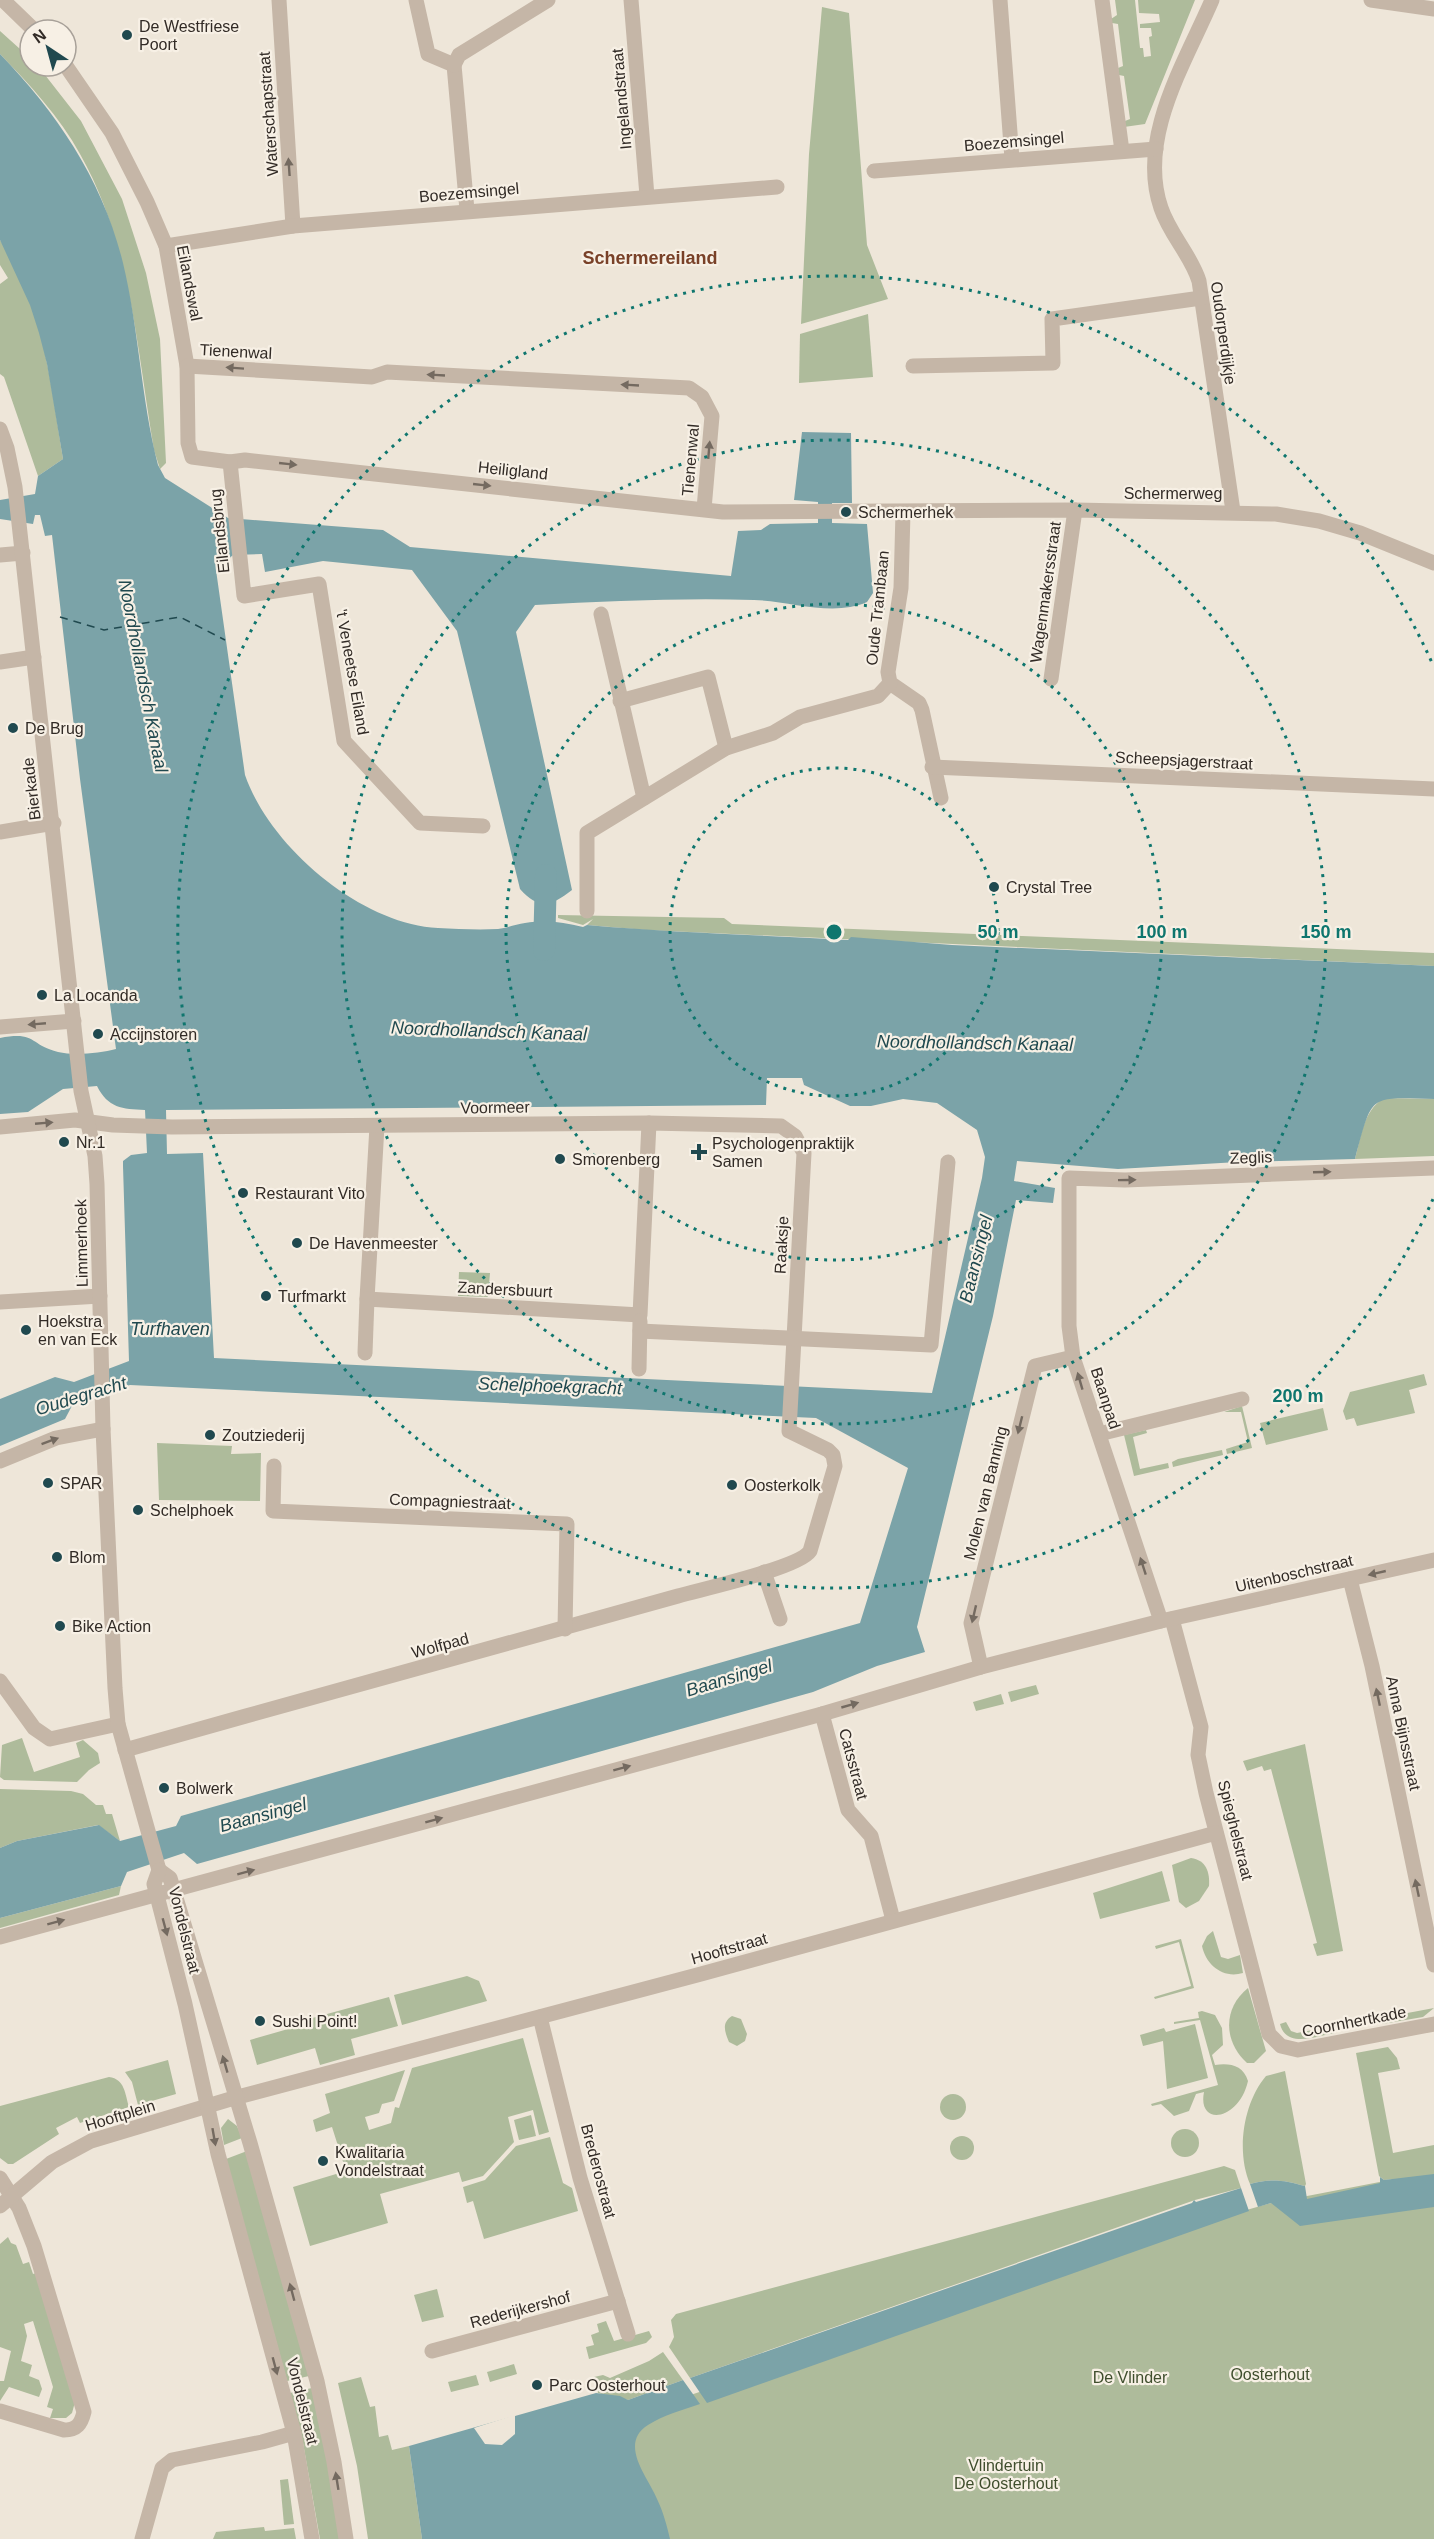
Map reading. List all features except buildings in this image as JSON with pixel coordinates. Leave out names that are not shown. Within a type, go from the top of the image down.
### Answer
[{"type":"street","name":"Waterschapstraat","points":[[279,0],[293,226]]},
{"type":"street","points":[[416,0],[428,54],[454,65]]},
{"type":"street","points":[[467,210],[454,65],[459,55],[548,0]]},
{"type":"street","name":"Ingelandstraat","points":[[631,0],[647,196]]},
{"type":"street","points":[[1000,0],[1012,159]]},
{"type":"street","points":[[1102,0],[1122,150]]},
{"type":"street","name":"Oudorperdijkje","points":[[1212,0],[1167,105],[1156,149],[1155,170],[1160,205],[1169,227],[1195,269],[1233,511]]},
{"type":"street","points":[[1371,0],[1434,9]]},
{"type":"street","points":[[9,2],[23,18]]},
{"type":"street","name":"Eilandswal","points":[[74,78],[112,133],[147,201],[166,246],[187,366],[189,452],[197,458],[230,462]]},
{"type":"street","name":"Boezemsingel","points":[[874,171],[1156,149]]},
{"type":"street","name":"Boezemsingel","points":[[166,246],[293,226],[467,210],[777,188]]},
{"type":"street","points":[[914,366],[1053,363],[1052,319],[1201,298]]},
{"type":"street","name":"Tienenwal","points":[[187,366],[372,377],[387,372],[689,388],[702,397],[712,417],[704,509]]},
{"type":"street","points":[[2,433],[6,467]]},
{"type":"street","name":"Heiligland","points":[[230,462],[245,460],[723,512],[903,512]]},
{"type":"street","name":"Eilandsbrug","points":[[230,462],[244,596]]},
{"type":"street","name":"Bierkade","points":[[6,467],[15,487],[23,553],[54,823],[81,1092]]},
{"type":"street","name":"Schermerweg","points":[[903,512],[1075,510],[1233,511],[1276,514],[1319,521],[1360,533],[1434,563]]},
{"type":"street","name":"Wagenmakersstraat","points":[[1051,679],[1075,510]]},
{"type":"street","name":"Oude Trambaan","points":[[903,512],[901,588],[888,672],[891,684],[919,703],[941,798]]},
{"type":"street","points":[[0,555],[23,553]]},
{"type":"street","name":"'t Veneetse Eiland","points":[[244,596],[319,584],[344,741],[420,823],[483,826]]},
{"type":"street","points":[[601,614],[644,798]]},
{"type":"street","points":[[0,662],[34,657]]},
{"type":"street","points":[[620,701],[708,677],[726,748]]},
{"type":"street","points":[[587,911],[587,833],[726,748],[773,733],[800,717],[878,696],[891,684]]},
{"type":"street","name":"Scheepsjagerstraat","points":[[932,767],[1434,789]]},
{"type":"street","points":[[0,832],[54,823]]},
{"type":"street","points":[[0,1027],[74,1021]]},
{"type":"street","name":"Limmerhoek","points":[[0,1302],[100,1296],[98,1184],[95,1156],[81,1092]]},
{"type":"street","points":[[0,1127],[87,1120]]},
{"type":"street","name":"Voormeer","points":[[87,1120],[172,1127],[649,1123],[781,1126],[795,1136],[804,1153]]},
{"type":"street","points":[[639,1368],[649,1123]]},
{"type":"street","points":[[364,1353],[376,1126]]},
{"type":"street","name":"Raaksje","points":[[790,1420],[804,1153]]},
{"type":"street","points":[[639,1331],[930,1345],[948,1162]]},
{"type":"street","name":"Zeglis","points":[[1069,1178],[1125,1180],[1434,1167]]},
{"type":"street","name":"Baanpad","points":[[1069,1178],[1070,1326],[1074,1357],[1099,1434],[1167,1620]]},
{"type":"street","points":[[100,1296],[103,1429],[118,1724],[159,1870]]},
{"type":"street","name":"Zandersbuurt","points":[[367,1299],[640,1315]]},
{"type":"street","name":"Molen van Banning","points":[[981,1667],[971,1623],[1035,1366],[1074,1357]]},
{"type":"street","points":[[1099,1434],[1242,1399]]},
{"type":"street","name":"Wolfpad","points":[[125,1750],[565,1629],[796,1562],[808,1554],[835,1467],[833,1455],[828,1450],[789,1431],[790,1420]]},
{"type":"street","points":[[0,1461],[56,1438],[103,1429]]},
{"type":"street","name":"Compagniestraat","points":[[274,1466],[273,1511],[567,1524],[565,1629]]},
{"type":"street","name":"Uitenboschstraat","points":[[1167,1620],[1434,1560]]},
{"type":"street","points":[[764,1572],[780,1619]]},
{"type":"street","name":"Anna Bijnsstraat","points":[[1350,1579],[1372,1666],[1434,1965]]},
{"type":"street","points":[[0,1937],[822,1714],[981,1667],[1167,1620]]},
{"type":"street","name":"Spieghelstraat","points":[[1167,1620],[1201,1727],[1198,1755],[1269,2034],[1281,2046]]},
{"type":"street","points":[[0,1681],[34,1728],[50,1739],[118,1724]]},
{"type":"street","name":"Catsstraat","points":[[822,1714],[848,1810],[871,1836],[893,1920]]},
{"type":"street","name":"Hooftstraat","points":[[251,2094],[1216,1833]]},
{"type":"street","name":"Vondelstraat","points":[[312,2539],[294,2433],[218,2154],[209,2106],[154,1884],[159,1870],[182,1889],[234,2098],[250,2143],[317,2381],[334,2462],[346,2539]]},
{"type":"street","name":"Brederostraat","points":[[540,2017],[580,2178],[628,2334]]},
{"type":"street","name":"Coornhertkade","points":[[1281,2046],[1298,2050],[1434,2024]]},
{"type":"street","name":"Hooftplein","points":[[0,2206],[52,2162],[91,2141],[251,2094]]},
{"type":"street","points":[[0,2178],[12,2195],[40,2264],[84,2412],[79,2425],[73,2430],[64,2430],[0,2411]]},
{"type":"street","name":"Rederijkershof","points":[[432,2352],[618,2301]]},
{"type":"street","points":[[142,2539],[162,2468],[172,2460],[262,2442],[294,2433]]},
{"type":"green space","points":[[1115,0],[1135,0],[1140,48],[1143,48],[1144,57],[1151,56],[1149,37],[1152,36],[1151,28],[1140,28],[1140,24],[1160,22],[1159,14],[1139,13],[1138,0],[1195,0],[1145,124],[1124,127],[1125,121],[1130,119],[1124,76],[1119,75],[1118,68],[1123,66],[1118,24],[1112,23],[1111,19],[1117,15]]},
{"type":"green space","points":[[822,7],[849,13],[867,245],[888,299],[801,324],[809,154]]},
{"type":"green space","points":[[0,31],[18,47],[18,73],[0,54]]},
{"type":"green space","points":[[23,78],[47,78],[81,121],[122,199],[146,273],[160,339],[166,463],[160,469],[154,450],[130,298],[111,224],[80,154],[43,101]]},
{"type":"green space","points":[[0,240],[15,264],[36,317],[54,402],[63,459],[38,476],[4,377],[0,374],[0,284],[8,278],[0,265]]},
{"type":"green space","points":[[868,314],[873,377],[799,383],[800,334]]},
{"type":"green space","points":[[558,915],[724,918],[732,924],[1434,953],[1434,966],[646,930],[587,925],[593,919],[583,925],[558,918]]},
{"type":"green space","points":[[1384,1098],[1434,1099],[1434,1156],[1355,1159],[1367,1117],[1377,1103]]},
{"type":"green space","points":[[459,1272],[490,1273],[488,1297],[458,1296]]},
{"type":"green space","points":[[1424,1374],[1427,1385],[1409,1390],[1415,1413],[1357,1426],[1354,1418],[1346,1420],[1343,1411],[1350,1392]]},
{"type":"green space","points":[[1242,1406],[1252,1448],[1227,1454],[1226,1449],[1248,1442],[1241,1412],[1224,1412]]},
{"type":"green space","points":[[1323,1408],[1328,1430],[1266,1445],[1260,1423]]},
{"type":"green space","points":[[1146,1430],[1147,1433],[1133,1437],[1140,1469],[1168,1463],[1169,1468],[1134,1476],[1124,1435]]},
{"type":"green space","points":[[157,1443],[232,1446],[231,1454],[261,1453],[260,1501],[159,1500]]},
{"type":"green space","points":[[1222,1450],[1223,1455],[1173,1467],[1172,1462],[1178,1459]]},
{"type":"green space","points":[[1036,1685],[1039,1694],[1011,1702],[1008,1692]]},
{"type":"green space","points":[[1001,1694],[1004,1704],[976,1711],[973,1702]]},
{"type":"green space","points":[[22,1738],[34,1772],[80,1757],[76,1743],[83,1740],[98,1753],[100,1763],[77,1782],[4,1780],[0,1777],[2,1745]]},
{"type":"green space","points":[[1305,1744],[1343,1951],[1317,1956],[1313,1944],[1317,1943],[1271,1769],[1264,1771],[1262,1766],[1247,1771],[1243,1761]]},
{"type":"green space","points":[[0,1789],[71,1791],[83,1794],[96,1805],[103,1805],[106,1814],[112,1814],[120,1841],[98,1825],[17,1841],[0,1848]]},
{"type":"green space","points":[[1191,1858],[1204,1864],[1209,1876],[1209,1886],[1199,1901],[1186,1908],[1179,1902],[1172,1865]]},
{"type":"green space","points":[[1162,1871],[1170,1901],[1100,1919],[1093,1893]]},
{"type":"green space","points":[[121,1886],[119,1895],[0,1928],[0,1918]]},
{"type":"green space","points":[[1213,1931],[1221,1957],[1228,1959],[1240,1955],[1243,1973],[1222,1972],[1207,1959],[1202,1946],[1207,1936]]},
{"type":"green space","points":[[1181,1939],[1194,1988],[1155,1999],[1154,1997],[1191,1986],[1179,1942],[1156,1949],[1155,1946]]},
{"type":"green space","points":[[467,1976],[479,1981],[487,2001],[402,2025],[394,1995]]},
{"type":"green space","points":[[1248,1988],[1266,2051],[1254,2063],[1247,2063],[1239,2054],[1230,2035],[1229,2025],[1234,2005]]},
{"type":"green space","points":[[389,1997],[398,2026],[351,2039],[355,2055],[320,2065],[315,2048],[257,2065],[250,2040],[288,2029],[287,2025]]},
{"type":"green space","points":[[1434,2008],[1423,2017],[1382,2024],[1381,2018]]},
{"type":"green space","points":[[1198,2012],[1215,2015],[1222,2028],[1223,2045],[1212,2055],[1215,2065],[1235,2066],[1243,2071],[1248,2081],[1236,2105],[1220,2115],[1207,2111],[1204,2092],[1196,2094],[1189,2111],[1174,2116],[1161,2104],[1152,2106],[1151,2104],[1218,2085],[1200,2020],[1174,2024],[1174,2022],[1199,2018]]},
{"type":"green space","points":[[732,2016],[741,2019],[747,2034],[745,2041],[737,2046],[729,2042],[725,2031],[726,2022]]},
{"type":"green space","points":[[1286,2022],[1291,2031],[1297,2033],[1334,2026],[1335,2033],[1295,2039],[1283,2032],[1280,2024]]},
{"type":"green space","points":[[1195,2024],[1208,2078],[1167,2089],[1163,2041],[1143,2046],[1140,2035],[1164,2028],[1166,2032]]},
{"type":"green space","points":[[523,2038],[549,2132],[539,2135],[533,2110],[508,2117],[514,2142],[483,2176],[462,2182],[459,2172],[380,2194],[388,2223],[310,2246],[293,2187],[346,2171],[332,2127],[316,2132],[313,2120],[330,2113],[325,2094],[405,2070],[394,2101],[382,2104],[379,2113],[365,2117],[369,2130],[391,2123],[395,2107],[399,2108],[412,2068]]},
{"type":"green space","name":"Oosterhout","points":[[1388,2047],[1397,2058],[1400,2069],[1378,2073],[1393,2153],[1434,2145],[1434,2539],[444,2539],[643,2411],[1208,2221],[1271,2203],[1395,2179],[1384,2180],[1379,2176],[1356,2053]]},
{"type":"green space","points":[[168,2060],[176,2094],[138,2105],[132,2082],[125,2072]]},
{"type":"green space","points":[[1285,2071],[1306,2184],[1305,2186],[1271,2180],[1250,2184],[1243,2157],[1247,2114],[1258,2087],[1266,2076]]},
{"type":"green space","points":[[109,2077],[121,2084],[129,2107],[80,2123],[77,2117],[56,2128],[59,2134],[13,2164],[8,2164],[0,2158],[0,2106]]},
{"type":"green space","points":[[953,2094],[962,2098],[966,2107],[962,2116],[953,2120],[944,2116],[940,2107],[944,2098]]},
{"type":"green space","points":[[531,2115],[536,2136],[519,2140],[514,2120]]},
{"type":"green space","points":[[228,2119],[237,2126],[242,2138],[224,2145],[221,2128]]},
{"type":"green space","points":[[1185,2129],[1195,2133],[1199,2143],[1195,2153],[1185,2157],[1175,2153],[1171,2143],[1175,2133]]},
{"type":"green space","points":[[962,2136],[970,2140],[974,2148],[970,2156],[962,2160],[954,2156],[950,2148],[954,2140]]},
{"type":"green space","points":[[550,2137],[563,2183],[572,2188],[578,2211],[484,2239],[473,2201],[467,2203],[463,2187],[485,2180],[516,2146]]},
{"type":"green space","points":[[247,2151],[309,2376],[287,2381],[226,2159]]},
{"type":"green space","points":[[1224,2166],[1235,2170],[1241,2188],[1195,2200],[690,2378],[669,2347],[674,2337],[671,2320],[676,2314]]},
{"type":"green space","points":[[8,2237],[11,2243],[16,2245],[23,2264],[29,2262],[33,2274],[36,2273],[75,2402],[72,2413],[66,2418],[50,2418],[53,2409],[47,2407],[53,2387],[33,2321],[24,2324],[27,2336],[21,2361],[32,2365],[29,2376],[39,2380],[42,2389],[39,2397],[9,2387],[0,2401],[0,2381],[4,2381],[11,2351],[0,2347],[0,2244]]},
{"type":"green space","points":[[437,2289],[444,2317],[422,2322],[414,2295]]},
{"type":"green space","points":[[606,2321],[614,2341],[649,2331],[652,2337],[646,2343],[589,2359],[586,2347],[594,2345],[591,2335],[599,2332],[597,2324]]},
{"type":"green space","points":[[663,2352],[683,2380],[628,2400],[598,2393],[594,2377],[603,2375],[610,2378],[649,2361]]},
{"type":"green space","points":[[514,2364],[517,2374],[490,2382],[487,2372]]},
{"type":"green space","points":[[476,2375],[479,2385],[451,2392],[448,2382]]},
{"type":"green space","points":[[361,2377],[370,2407],[375,2406],[379,2437],[388,2435],[392,2450],[409,2446],[422,2539],[368,2539],[357,2466],[338,2383]]},
{"type":"green space","points":[[312,2388],[325,2444],[341,2539],[320,2539],[303,2443],[290,2393]]},
{"type":"green space","points":[[288,2479],[294,2524],[284,2525],[280,2480]]},
{"type":"green space","points":[[264,2527],[265,2531],[294,2528],[296,2539],[213,2539],[216,2532]]},
{"type":"water","points":[[0,54],[18,74],[18,78],[22,78],[41,100],[59,125],[76,150],[104,204],[123,263],[158,465],[165,478],[228,518],[383,530],[410,547],[731,576],[738,531],[761,530],[770,524],[818,523],[818,502],[794,500],[802,432],[851,433],[852,503],[832,503],[832,523],[867,524],[873,593],[867,602],[840,608],[727,599],[535,605],[516,632],[572,890],[552,903],[534,901],[520,889],[457,631],[412,570],[323,561],[265,572],[262,554],[233,555],[216,570],[245,775],[257,802],[275,829],[322,877],[350,897],[379,913],[409,923],[438,928],[498,929],[547,921],[583,927],[587,925],[848,940],[851,937],[952,945],[1434,966],[1434,1099],[1396,1098],[1376,1104],[1370,1111],[1355,1159],[1238,1162],[1118,1169],[1017,1161],[1014,1181],[1055,1188],[1053,1203],[1016,1200],[993,1316],[917,1627],[925,1652],[877,1666],[813,1692],[197,1864],[184,1853],[127,1872],[121,1886],[0,1918],[0,1848],[17,1841],[99,1825],[120,1841],[176,1826],[181,1816],[860,1623],[908,1468],[816,1418],[130,1385],[74,1402],[65,1419],[0,1446],[0,1399],[55,1377],[74,1382],[129,1361],[123,1161],[131,1155],[147,1153],[145,1110],[116,1106],[106,1099],[97,1086],[63,1089],[28,1112],[0,1114],[0,1038],[21,1036],[49,1049],[72,1054],[116,1049],[80,779],[52,535],[45,536],[40,515],[35,515],[33,524],[0,519],[0,500],[35,494],[38,476],[63,459],[47,364],[30,305],[0,240]],"holes":[[[767,1078],[802,1078],[804,1085],[850,1106],[871,1106],[903,1099],[937,1103],[977,1130],[985,1157],[982,1178],[932,1393],[214,1358],[203,1153],[167,1154],[166,1110],[766,1105]]]},
{"type":"water","points":[[1434,2174],[1434,2207],[1300,2226],[1271,2203],[1258,2207],[1250,2184],[1271,2180],[1305,2186],[1307,2199],[1380,2183],[1380,2177],[1384,2180]]},
{"type":"water","points":[[1241,2188],[1249,2211],[707,2403],[690,2378],[1192,2203],[1194,2200],[1196,2202]]},
{"type":"water","points":[[683,2380],[700,2404],[648,2425],[639,2433],[635,2441],[638,2461],[659,2504],[670,2539],[422,2539],[409,2446],[596,2393],[620,2396],[628,2400]]},
{"type":"pier","points":[[515,2415],[515,2434],[502,2445],[485,2444],[474,2428]]},
{"type":"waterway","points":[[544,950],[546,875]]},
{"type":"ferry route","points":[[60,617],[104,630],[180,617],[225,640]]},
{"type":"place","name":"De Westfriese Poort","points":[[127,35]]},
{"type":"place","name":"Schermerhek","points":[[846,512]]},
{"type":"place","name":"De Brug","points":[[13,728]]},
{"type":"place","name":"Crystal Tree","points":[[994,887]]},
{"type":"place","name":"La Locanda","points":[[42,995]]},
{"type":"place","name":"Accijnstoren","points":[[98,1034]]},
{"type":"place","name":"Nr.1","points":[[64,1142]]},
{"type":"place","name":"Psychologenpraktijk Samen","points":[[699,1152]]},
{"type":"place","name":"Smorenberg","points":[[560,1159]]},
{"type":"place","name":"Restaurant Vito","points":[[243,1193]]},
{"type":"place","name":"De Havenmeester","points":[[297,1243]]},
{"type":"place","name":"Turfmarkt","points":[[266,1296]]},
{"type":"place","name":"Hoekstra en van Eck","points":[[26,1330]]},
{"type":"place","name":"Zoutziederij","points":[[210,1435]]},
{"type":"place","name":"SPAR","points":[[48,1483]]},
{"type":"place","name":"Oosterkolk","points":[[732,1485]]},
{"type":"place","name":"Schelphoek","points":[[138,1510]]},
{"type":"place","name":"Blom","points":[[57,1557]]},
{"type":"place","name":"Bike Action","points":[[60,1626]]},
{"type":"place","name":"Bolwerk","points":[[164,1788]]},
{"type":"place","name":"Sushi Point!","points":[[260,2021]]},
{"type":"place","name":"Kwalitaria Vondelstraat","points":[[323,2161]]},
{"type":"place","name":"Parc Oosterhout","points":[[537,2385]]},
{"type":"district","name":"Schermereiland","points":[[650,258]]},
{"type":"water label","name":"Noordhollandsch Kanaal","points":[[143,676]]},
{"type":"water label","name":"Noordhollandsch Kanaal","points":[[489,1031]]},
{"type":"water label","name":"Noordhollandsch Kanaal","points":[[975,1043]]},
{"type":"water label","name":"Baansingel","points":[[976,1259]]},
{"type":"water label","name":"Turfhaven","points":[[170,1329]]},
{"type":"water label","name":"Schelphoekgracht","points":[[550,1386]]},
{"type":"water label","name":"Oudegracht","points":[[81,1396]]},
{"type":"water label","name":"Baansingel","points":[[729,1678]]},
{"type":"water label","name":"Baansingel","points":[[263,1815]]},
{"type":"park label","name":"De Vlinder","points":[[1130,2377]]},
{"type":"park label","name":"Vlindertuin De Oosterhout","points":[[1006,2474]]}]
